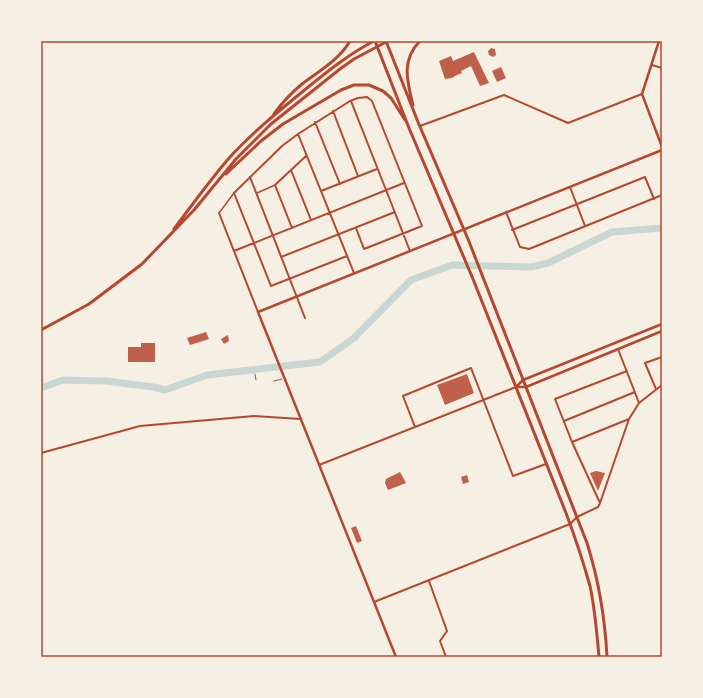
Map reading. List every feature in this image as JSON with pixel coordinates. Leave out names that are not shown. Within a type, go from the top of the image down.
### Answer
[{"type":"main road","points":[[268,121],[286,98],[343,52],[350,41]]},
{"type":"main road","points":[[163,243],[230,157],[268,121],[323,75],[346,57],[374,41],[473,279],[570,524],[590,588],[599,657]]},
{"type":"main road","points":[[41,330],[89,304],[142,264],[194,210],[236,159],[271,124],[340,69],[387,41],[418,122],[470,243],[587,543],[594,567],[602,606],[607,657]]},
{"type":"main road","points":[[418,122],[407,81],[406,68],[409,54],[420,41]]},
{"type":"main road","points":[[214,185],[261,141],[283,124],[341,90],[354,85],[369,85],[383,91],[391,98],[410,128]]},
{"type":"street","points":[[659,41],[642,94],[662,147]]},
{"type":"street","points":[[651,65],[662,68]]},
{"type":"street","points":[[420,126],[504,95],[568,123],[642,94]]},
{"type":"street","points":[[356,228],[364,248],[422,226],[372,101],[367,97],[350,101],[315,122],[282,146],[234,193],[219,214],[396,657]]},
{"type":"street","points":[[350,101],[410,250]]},
{"type":"street","points":[[333,111],[358,176]]},
{"type":"street","points":[[315,122],[340,184]]},
{"type":"street","points":[[298,134],[354,273]]},
{"type":"street","points":[[258,312],[662,150]]},
{"type":"street","points":[[256,193],[276,185],[306,156]]},
{"type":"street","points":[[321,192],[378,169]]},
{"type":"street","points":[[291,170],[311,220]]},
{"type":"street","points":[[250,177],[305,318]]},
{"type":"street","points":[[512,230],[646,177],[654,199]]},
{"type":"street","points":[[234,252],[404,183]]},
{"type":"street","points":[[276,185],[292,228]]},
{"type":"street","points":[[570,187],[585,226]]},
{"type":"street","points":[[234,193],[271,286],[347,256]]},
{"type":"street","points":[[506,212],[512,230],[520,246],[529,249],[662,195]]},
{"type":"street","points":[[281,257],[395,212]]},
{"type":"street","points":[[516,387],[523,380],[662,324]]},
{"type":"street","points":[[318,465],[516,387],[526,387],[662,331]]},
{"type":"street","points":[[618,349],[639,402]]},
{"type":"street","points":[[656,390],[645,363],[662,357]]},
{"type":"street","points":[[415,427],[402,396],[471,368],[513,476],[547,463]]},
{"type":"street","points":[[600,504],[572,442],[555,399],[627,371]]},
{"type":"street","points":[[374,602],[570,524],[577,517],[598,507],[629,419],[639,402],[662,385]]},
{"type":"street","points":[[564,421],[635,392]]},
{"type":"street","points":[[41,453],[140,426],[254,416],[300,419]]},
{"type":"street","points":[[572,442],[629,419]]},
{"type":"street","points":[[429,580],[447,631],[440,641],[446,657]]},
{"type":"path","points":[[255,374],[256,380]]},
{"type":"building","points":[[491,48],[495,49],[496,55],[493,57],[489,55],[488,51]]},
{"type":"building","points":[[474,52],[489,83],[480,86],[471,66],[452,78],[445,79],[439,61],[451,56],[453,61]]},
{"type":"building","points":[[501,67],[506,78],[497,82],[492,71]]},
{"type":"building","points":[[206,332],[209,339],[190,345],[187,338]]},
{"type":"building","points":[[228,335],[229,341],[224,344],[221,339]]},
{"type":"building","points":[[141,343],[155,343],[155,362],[128,362],[128,347],[141,347]]},
{"type":"building","points":[[467,374],[474,393],[445,405],[437,385]]},
{"type":"building","points":[[596,471],[605,473],[598,491],[590,473]]},
{"type":"building","points":[[400,472],[406,483],[388,490],[385,483],[386,479]]},
{"type":"building","points":[[467,475],[469,482],[463,484],[461,477]]},
{"type":"building","points":[[356,526],[362,541],[357,543],[351,528]]},
{"type":"waterway","points":[[41,388],[63,380],[106,381],[165,390],[207,375],[320,362],[354,338],[411,280],[452,265],[531,267],[548,263],[612,232],[662,228]]}]
